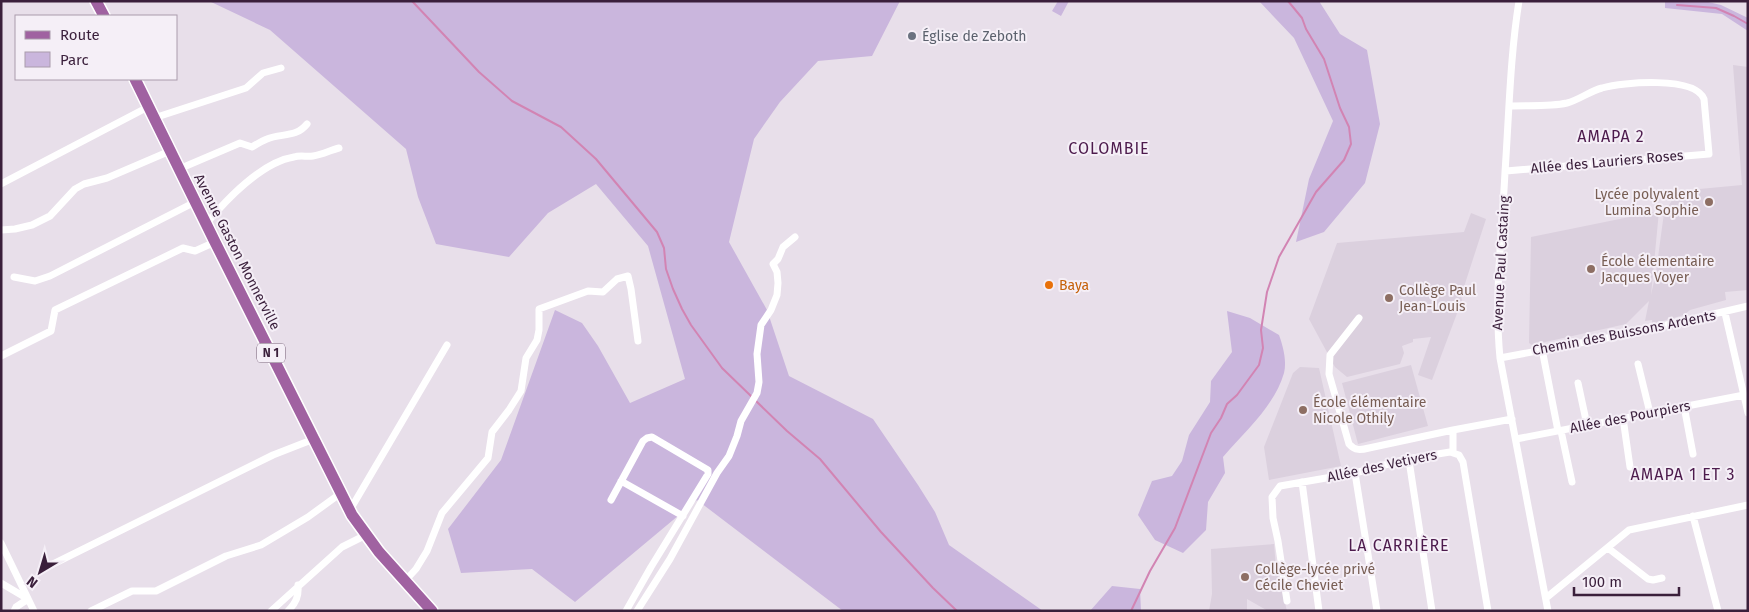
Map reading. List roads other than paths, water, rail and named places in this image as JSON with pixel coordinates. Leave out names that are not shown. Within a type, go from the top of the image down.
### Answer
[{"type":"main road","points":[[96,1],[103,15]]},
{"type":"main road","name":"Avenue Gaston Monnerville","points":[[135,80],[350,510],[366,536],[404,582],[432,611]]},
{"type":"street","name":"Avenue Paul Castaing","points":[[1519,1],[1509,106],[1497,291],[1497,332],[1500,358],[1548,611]]},
{"type":"street","points":[[1,184],[151,113],[246,88],[263,73],[281,68]]},
{"type":"street","name":"Allée des Lauriers Roses","points":[[1506,171],[1709,154],[1704,99],[1701,92],[1695,88],[1664,82],[1651,82],[1604,87],[1567,103],[1509,106]]},
{"type":"street","points":[[179,169],[240,143],[252,147],[267,138],[295,134],[301,131],[307,124]]},
{"type":"street","points":[[206,224],[232,195],[272,165],[293,157],[315,156],[339,148]]},
{"type":"street","points":[[1,230],[32,225],[50,216],[75,189],[84,184],[107,178],[170,150]]},
{"type":"street","points":[[14,277],[35,280],[50,276],[195,202]]},
{"type":"street","points":[[637,611],[670,559],[717,473],[729,456],[741,420],[757,393],[759,382],[757,354],[761,324],[771,310],[777,295],[777,272],[773,264],[778,259],[783,247],[795,237]]},
{"type":"street","points":[[1,356],[51,331],[55,310],[183,248],[195,250],[215,242]]},
{"type":"street","points":[[404,582],[416,569],[427,551],[442,513],[488,458],[492,432],[521,391],[526,358],[537,340],[539,309],[588,291],[604,292],[617,279],[628,276],[632,288],[638,341]]},
{"type":"street","name":"Chemin des Buissons Ardents","points":[[1500,358],[1628,334],[1748,306]]},
{"type":"street","points":[[1724,313],[1748,414]]},
{"type":"street","points":[[1359,318],[1330,355],[1329,374],[1349,444],[1354,449],[1364,449],[1512,419]]},
{"type":"street","points":[[350,510],[447,344]]},
{"type":"street","points":[[1542,349],[1572,482]]},
{"type":"street","points":[[1638,364],[1650,412]]},
{"type":"street","points":[[1578,383],[1588,425]]},
{"type":"street","name":"Allée des Pourpiers","points":[[1516,439],[1650,412],[1744,396]]},
{"type":"street","points":[[1684,406],[1693,454]]},
{"type":"street","points":[[1623,418],[1630,467]]},
{"type":"street","points":[[1452,430],[1453,452]]},
{"type":"street","points":[[611,500],[647,438],[652,437],[708,470],[708,474],[626,611]]},
{"type":"street","points":[[41,570],[273,455],[314,439]]},
{"type":"street","name":"Allée des Vetivers","points":[[1287,601],[1273,518],[1272,497],[1280,486],[1355,473],[1407,459],[1453,452],[1459,455],[1463,462],[1488,611]]},
{"type":"street","points":[[1407,459],[1410,467],[1432,611]]},
{"type":"street","points":[[1355,473],[1377,611]]},
{"type":"street","points":[[621,481],[682,516]]},
{"type":"street","points":[[1302,482],[1319,611]]},
{"type":"street","points":[[91,611],[132,591],[156,591],[226,556],[261,545],[308,517],[341,493]]},
{"type":"street","points":[[1546,598],[1629,530],[1748,505]]},
{"type":"street","points":[[1693,516],[1718,611]]},
{"type":"street","points":[[271,611],[342,547],[366,536]]},
{"type":"street","points":[[1,543],[34,611]]},
{"type":"street","points":[[1608,548],[1648,579],[1662,578]]},
{"type":"street","points":[[1,583],[28,599]]},
{"type":"street","points":[[288,611],[294,605],[297,598],[298,585]]},
{"type":"street","points":[[14,611],[16,607],[28,599]]},
{"type":"waterway","points":[[412,1],[479,72],[512,101],[561,127],[596,159],[657,232],[664,248],[666,269],[673,289],[691,325],[722,368],[753,398]]},
{"type":"waterway","points":[[1131,611],[1150,571],[1175,528],[1211,433],[1221,418],[1227,404],[1237,395],[1259,365],[1263,348],[1261,330],[1267,292],[1279,257],[1316,192],[1344,160],[1351,144],[1349,127],[1340,108],[1324,59],[1306,29],[1302,18],[1288,1]]},
{"type":"waterway","points":[[1677,5],[1716,8],[1748,24]]},
{"type":"waterway","points":[[756,401],[820,459],[881,532],[957,611]]},
{"type":"place","name":"Église de Zeboth","points":[[912,36]]},
{"type":"place","name":"Lycée polyvalent Lumina Sophie","points":[[1709,202]]},
{"type":"place","name":"École élementaire Jacques Voyer","points":[[1591,269]]},
{"type":"place","name":"Baya","points":[[1049,285]]},
{"type":"place","name":"Collège Paul Jean-Louis","points":[[1389,298]]},
{"type":"place","name":"École élémentaire Nicole Othily","points":[[1303,410]]},
{"type":"place","name":"Collège-lycée privé Cécile Cheviet","points":[[1245,577]]},
{"type":"district","name":"AMAPA 2","points":[[1611,136]]},
{"type":"district","name":"COLOMBIE","points":[[1109,148]]},
{"type":"district","name":"AMAPA 1 ET 3","points":[[1683,474]]},
{"type":"district","name":"LA CARRIÈRE","points":[[1399,545]]}]
